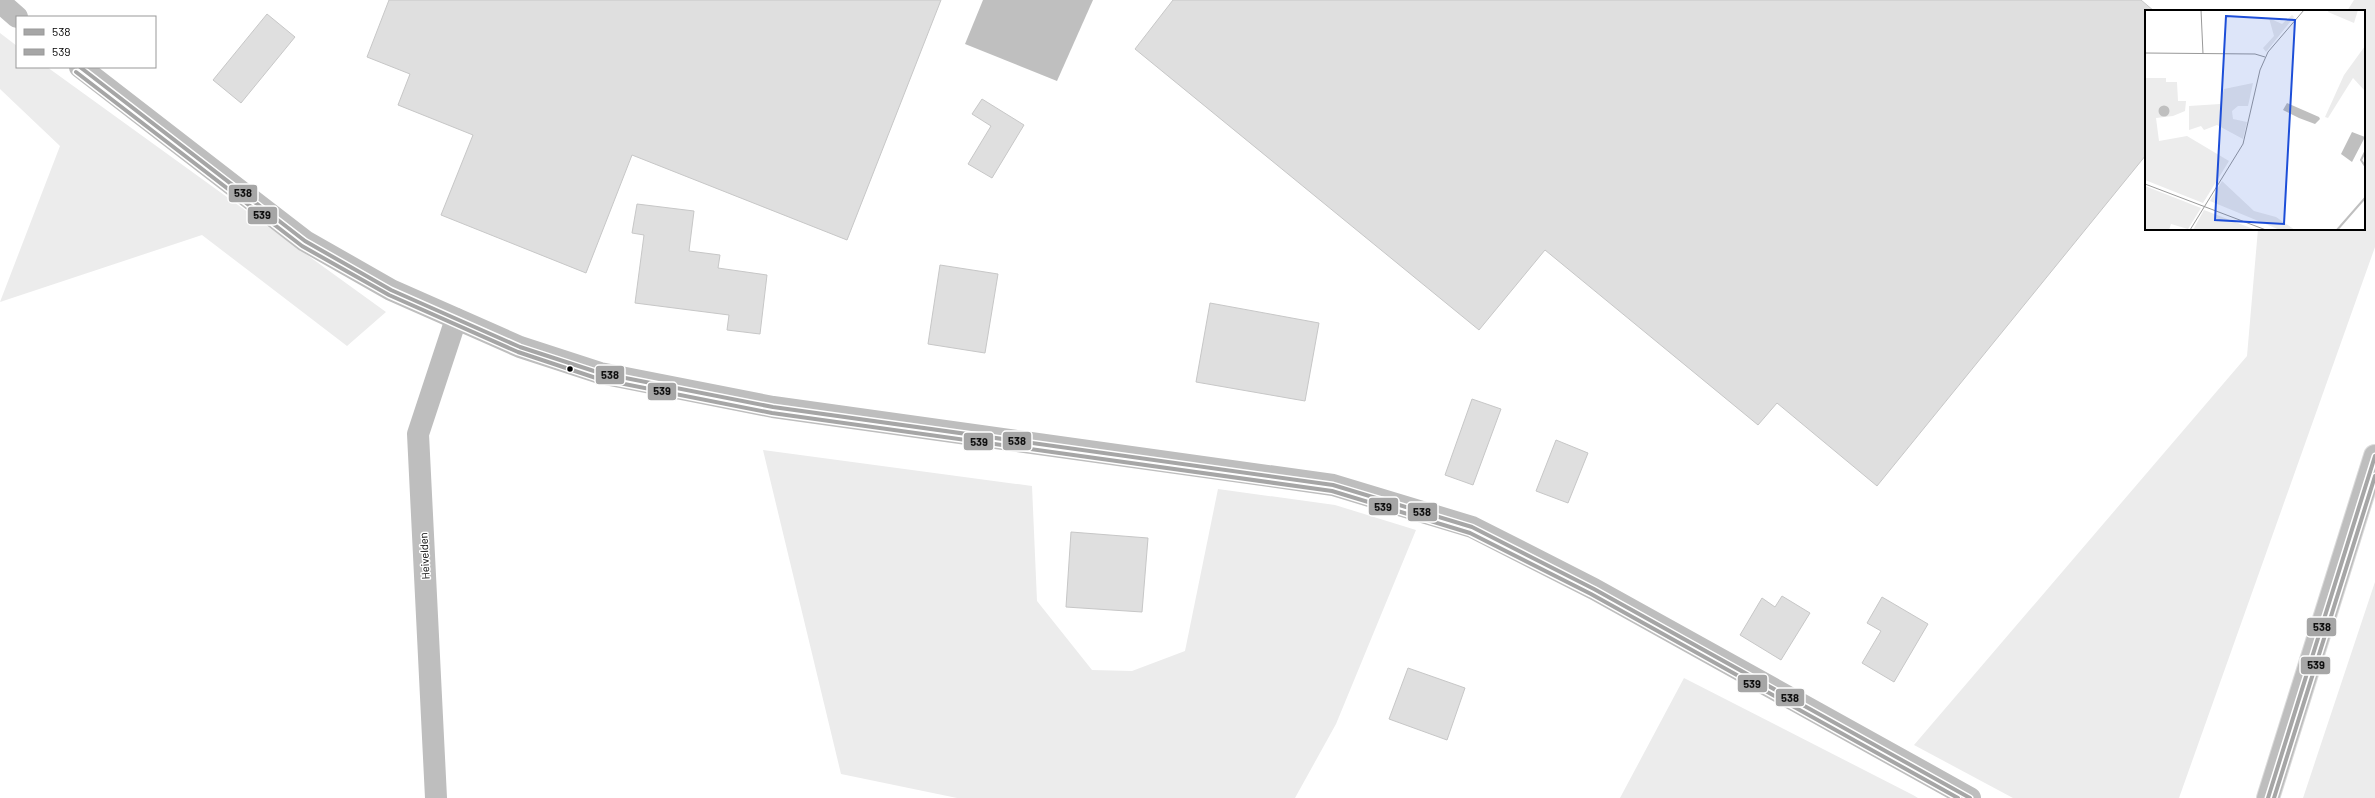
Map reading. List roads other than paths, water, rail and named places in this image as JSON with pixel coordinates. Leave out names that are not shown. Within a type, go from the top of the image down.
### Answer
[{"type":"street","points":[[0,2],[16,16]]},
{"type":"street","points":[[81,68],[305,241],[391,290],[520,347],[600,373],[773,407],[1333,485],[1472,527],[1601,593],[1970,798]]},
{"type":"street","name":"Heivelden","points":[[436,798],[418,434],[456,320]]},
{"type":"street","points":[[2268,798],[2375,456]]}]
